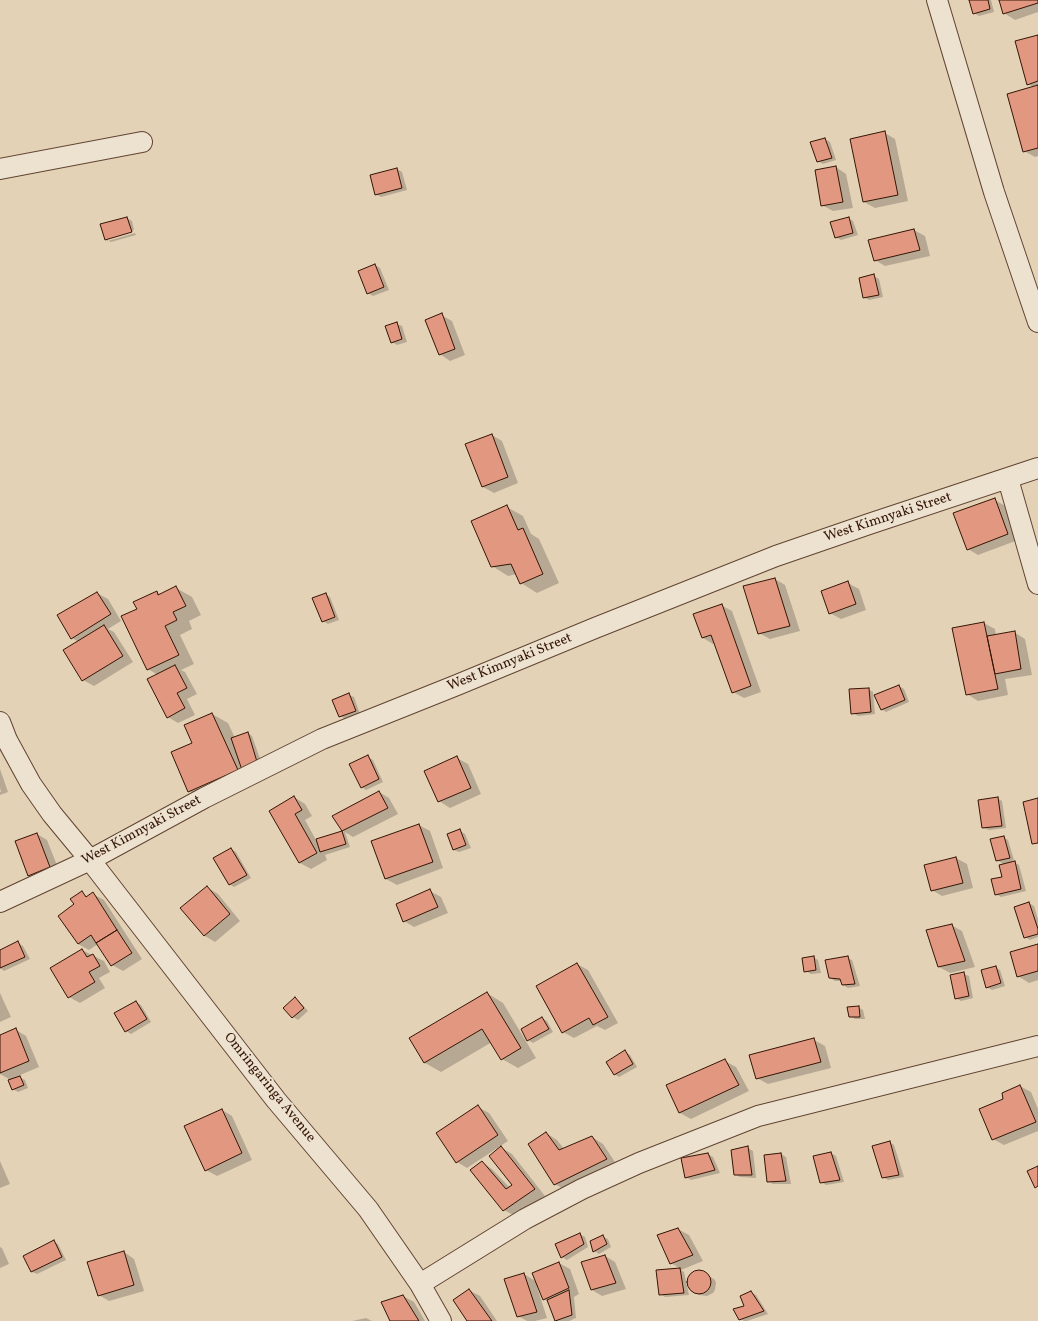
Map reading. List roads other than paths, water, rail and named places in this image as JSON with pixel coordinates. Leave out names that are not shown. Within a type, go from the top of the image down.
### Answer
[{"type":"street","points":[[937,0],[994,192],[1038,322]]},
{"type":"street","points":[[0,169],[142,142]]},
{"type":"street","name":"West Kimnyaki Street","points":[[0,902],[90,860],[204,798],[322,739],[776,556],[1038,468]]},
{"type":"street","points":[[1008,478],[1038,584]]},
{"type":"street","name":"Omringaringa Avenue","points":[[0,722],[7,740],[31,784],[52,814],[90,860],[276,1100],[368,1209],[420,1284],[441,1321]]},
{"type":"street","points":[[420,1284],[525,1219],[582,1189],[639,1163],[758,1116],[1038,1046]]}]
